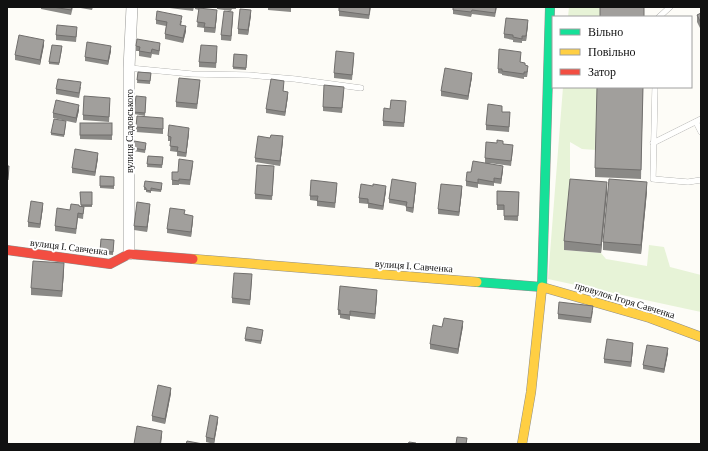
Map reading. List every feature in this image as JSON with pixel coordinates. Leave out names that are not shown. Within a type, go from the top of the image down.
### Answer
[{"type":"street","name":"вулиця Садовського","points":[[129,254],[129,68],[132,7]]},
{"type":"street","points":[[522,444],[531,392],[542,287],[550,7]]},
{"type":"street","name":"вулиця І. Савченка","points":[[7,250],[110,264],[129,254],[542,287]]},
{"type":"street","name":"провулок Ігоря Савченка","points":[[542,287],[650,318],[701,337]]},
{"type":"lane","points":[[660,16],[670,7]]},
{"type":"lane","points":[[129,68],[192,74],[249,75],[295,79],[361,88]]},
{"type":"lane","points":[[655,88],[653,179],[688,182],[701,180]]},
{"type":"lane","points":[[653,143],[699,121],[701,132]]},
{"type":"green space","points":[[569,7],[600,7],[600,16],[568,16]]},
{"type":"green space","points":[[563,88],[598,88],[596,150],[582,149],[570,142],[570,188],[564,250],[601,253],[606,259],[647,266],[649,245],[664,247],[670,267],[701,275],[701,312],[548,279]]},
{"type":"building","points":[[53,7],[72,7],[71,10]]},
{"type":"building","points":[[339,7],[370,7],[369,15],[339,11]]},
{"type":"building","points":[[453,7],[496,7],[495,13],[472,10],[471,12],[453,10]]},
{"type":"building","points":[[600,7],[644,7],[644,16],[600,16]]},
{"type":"building","points":[[199,8],[217,10],[215,28],[204,27],[205,23],[197,22]]},
{"type":"building","points":[[240,9],[251,10],[248,30],[238,29]]},
{"type":"building","points":[[157,11],[182,16],[180,25],[186,26],[183,38],[165,34],[167,22],[156,20]]},
{"type":"building","points":[[224,11],[233,12],[231,36],[221,35]]},
{"type":"building","points":[[701,13],[701,23],[697,15]]},
{"type":"building","points":[[506,18],[528,20],[526,36],[522,36],[522,39],[513,37],[513,35],[504,34]]},
{"type":"building","points":[[57,25],[77,27],[76,37],[56,35]]},
{"type":"building","points":[[19,35],[44,40],[40,60],[15,55]]},
{"type":"building","points":[[137,39],[160,43],[159,51],[152,49],[151,53],[139,51],[140,47],[136,46]]},
{"type":"building","points":[[87,42],[111,46],[108,61],[85,57]]},
{"type":"building","points":[[52,45],[62,46],[59,63],[49,62]]},
{"type":"building","points":[[201,45],[217,46],[216,63],[199,62]]},
{"type":"building","points":[[499,49],[521,52],[520,62],[525,63],[525,65],[528,66],[527,72],[524,72],[524,74],[502,71],[502,69],[498,69]]},
{"type":"building","points":[[336,51],[354,53],[352,75],[334,73]]},
{"type":"building","points":[[234,54],[247,55],[246,68],[233,67]]},
{"type":"building","points":[[445,68],[472,73],[468,96],[441,91]]},
{"type":"building","points":[[138,72],[151,73],[150,81],[137,80]]},
{"type":"building","points":[[179,78],[200,80],[197,104],[176,102]]},
{"type":"building","points":[[58,79],[81,82],[79,93],[56,89]]},
{"type":"building","points":[[271,79],[284,81],[283,91],[288,92],[285,112],[266,109]]},
{"type":"building","points":[[324,85],[344,87],[342,108],[323,107]]},
{"type":"building","points":[[597,88],[643,88],[641,170],[595,168]]},
{"type":"building","points":[[84,96],[110,98],[109,117],[83,115]]},
{"type":"building","points":[[136,96],[146,97],[145,113],[134,112]]},
{"type":"building","points":[[56,100],[79,105],[76,118],[53,113]]},
{"type":"building","points":[[391,100],[406,101],[404,123],[383,121],[384,108],[390,109]]},
{"type":"building","points":[[488,104],[502,106],[502,112],[510,112],[509,127],[486,125]]},
{"type":"building","points":[[137,116],[163,118],[163,129],[136,127]]},
{"type":"building","points":[[54,119],[66,121],[64,135],[51,133]]},
{"type":"building","points":[[80,123],[112,123],[112,135],[80,135]]},
{"type":"building","points":[[169,125],[189,128],[186,153],[177,151],[178,147],[170,146],[171,137],[168,136]]},
{"type":"building","points":[[271,135],[283,136],[280,161],[255,158],[258,136],[270,138]]},
{"type":"building","points":[[497,140],[503,141],[503,144],[513,145],[511,161],[485,158],[486,142],[497,143]]},
{"type":"building","points":[[134,141],[146,143],[145,150],[133,148]]},
{"type":"building","points":[[75,149],[98,153],[95,172],[72,168]]},
{"type":"building","points":[[148,156],[163,157],[162,165],[147,164]]},
{"type":"building","points":[[179,159],[193,161],[190,180],[172,180],[172,172],[178,172]]},
{"type":"building","points":[[473,161],[503,166],[501,179],[494,178],[494,182],[478,179],[478,183],[466,181],[467,172],[471,172]]},
{"type":"building","points":[[257,165],[274,166],[272,196],[255,194]]},
{"type":"building","points":[[7,166],[9,166],[8,180],[7,180]]},
{"type":"building","points":[[100,176],[114,177],[114,186],[100,186]]},
{"type":"building","points":[[392,179],[416,183],[413,208],[406,207],[407,202],[389,199]]},
{"type":"building","points":[[570,179],[607,182],[601,245],[564,241]]},
{"type":"building","points":[[609,179],[647,182],[641,245],[603,242]]},
{"type":"building","points":[[311,180],[337,183],[335,203],[317,201],[318,196],[310,196]]},
{"type":"building","points":[[145,181],[162,183],[161,190],[151,188],[151,191],[146,190],[144,187]]},
{"type":"building","points":[[361,184],[386,186],[383,206],[368,203],[368,199],[359,198]]},
{"type":"building","points":[[441,184],[462,186],[459,212],[438,209]]},
{"type":"building","points":[[497,191],[519,192],[518,216],[504,216],[504,205],[497,205]]},
{"type":"building","points":[[80,192],[92,192],[92,205],[81,205]]},
{"type":"building","points":[[31,201],[43,203],[40,224],[28,222]]},
{"type":"building","points":[[137,202],[150,204],[147,227],[134,226]]},
{"type":"building","points":[[71,204],[84,207],[83,214],[78,213],[76,229],[55,226],[57,208],[70,210]]},
{"type":"building","points":[[170,208],[185,210],[184,214],[193,216],[191,232],[167,229]]},
{"type":"building","points":[[101,239],[114,240],[113,252],[100,251]]},
{"type":"building","points":[[33,261],[64,263],[62,291],[31,288]]},
{"type":"building","points":[[234,273],[252,274],[250,300],[232,298]]},
{"type":"building","points":[[340,286],[377,290],[375,314],[350,311],[350,315],[340,314],[340,310],[338,310]]},
{"type":"building","points":[[559,302],[593,306],[591,318],[558,314]]},
{"type":"building","points":[[444,318],[463,321],[458,349],[430,344],[433,325],[442,327]]},
{"type":"building","points":[[247,327],[263,330],[261,341],[245,339]]},
{"type":"building","points":[[607,339],[633,343],[631,362],[604,359]]},
{"type":"building","points":[[647,345],[668,348],[664,369],[643,365]]},
{"type":"building","points":[[158,385],[171,388],[165,419],[152,416]]},
{"type":"building","points":[[210,415],[218,417],[214,439],[206,437]]},
{"type":"building","points":[[137,426],[162,431],[160,444],[134,444]]},
{"type":"building","points":[[457,437],[467,438],[466,444],[456,444]]},
{"type":"building","points":[[187,441],[203,444],[186,444]]},
{"type":"building","points":[[409,442],[416,443],[416,444],[408,444]]},
{"type":"traffic: fast","points":[[477,282],[542,287],[550,7]]},
{"type":"traffic: slow","points":[[193,259],[477,282]]},
{"type":"traffic: slow","points":[[522,444],[531,392],[542,287],[650,318],[701,337]]},
{"type":"traffic: jam","points":[[7,250],[110,264],[129,254],[193,259]]}]
